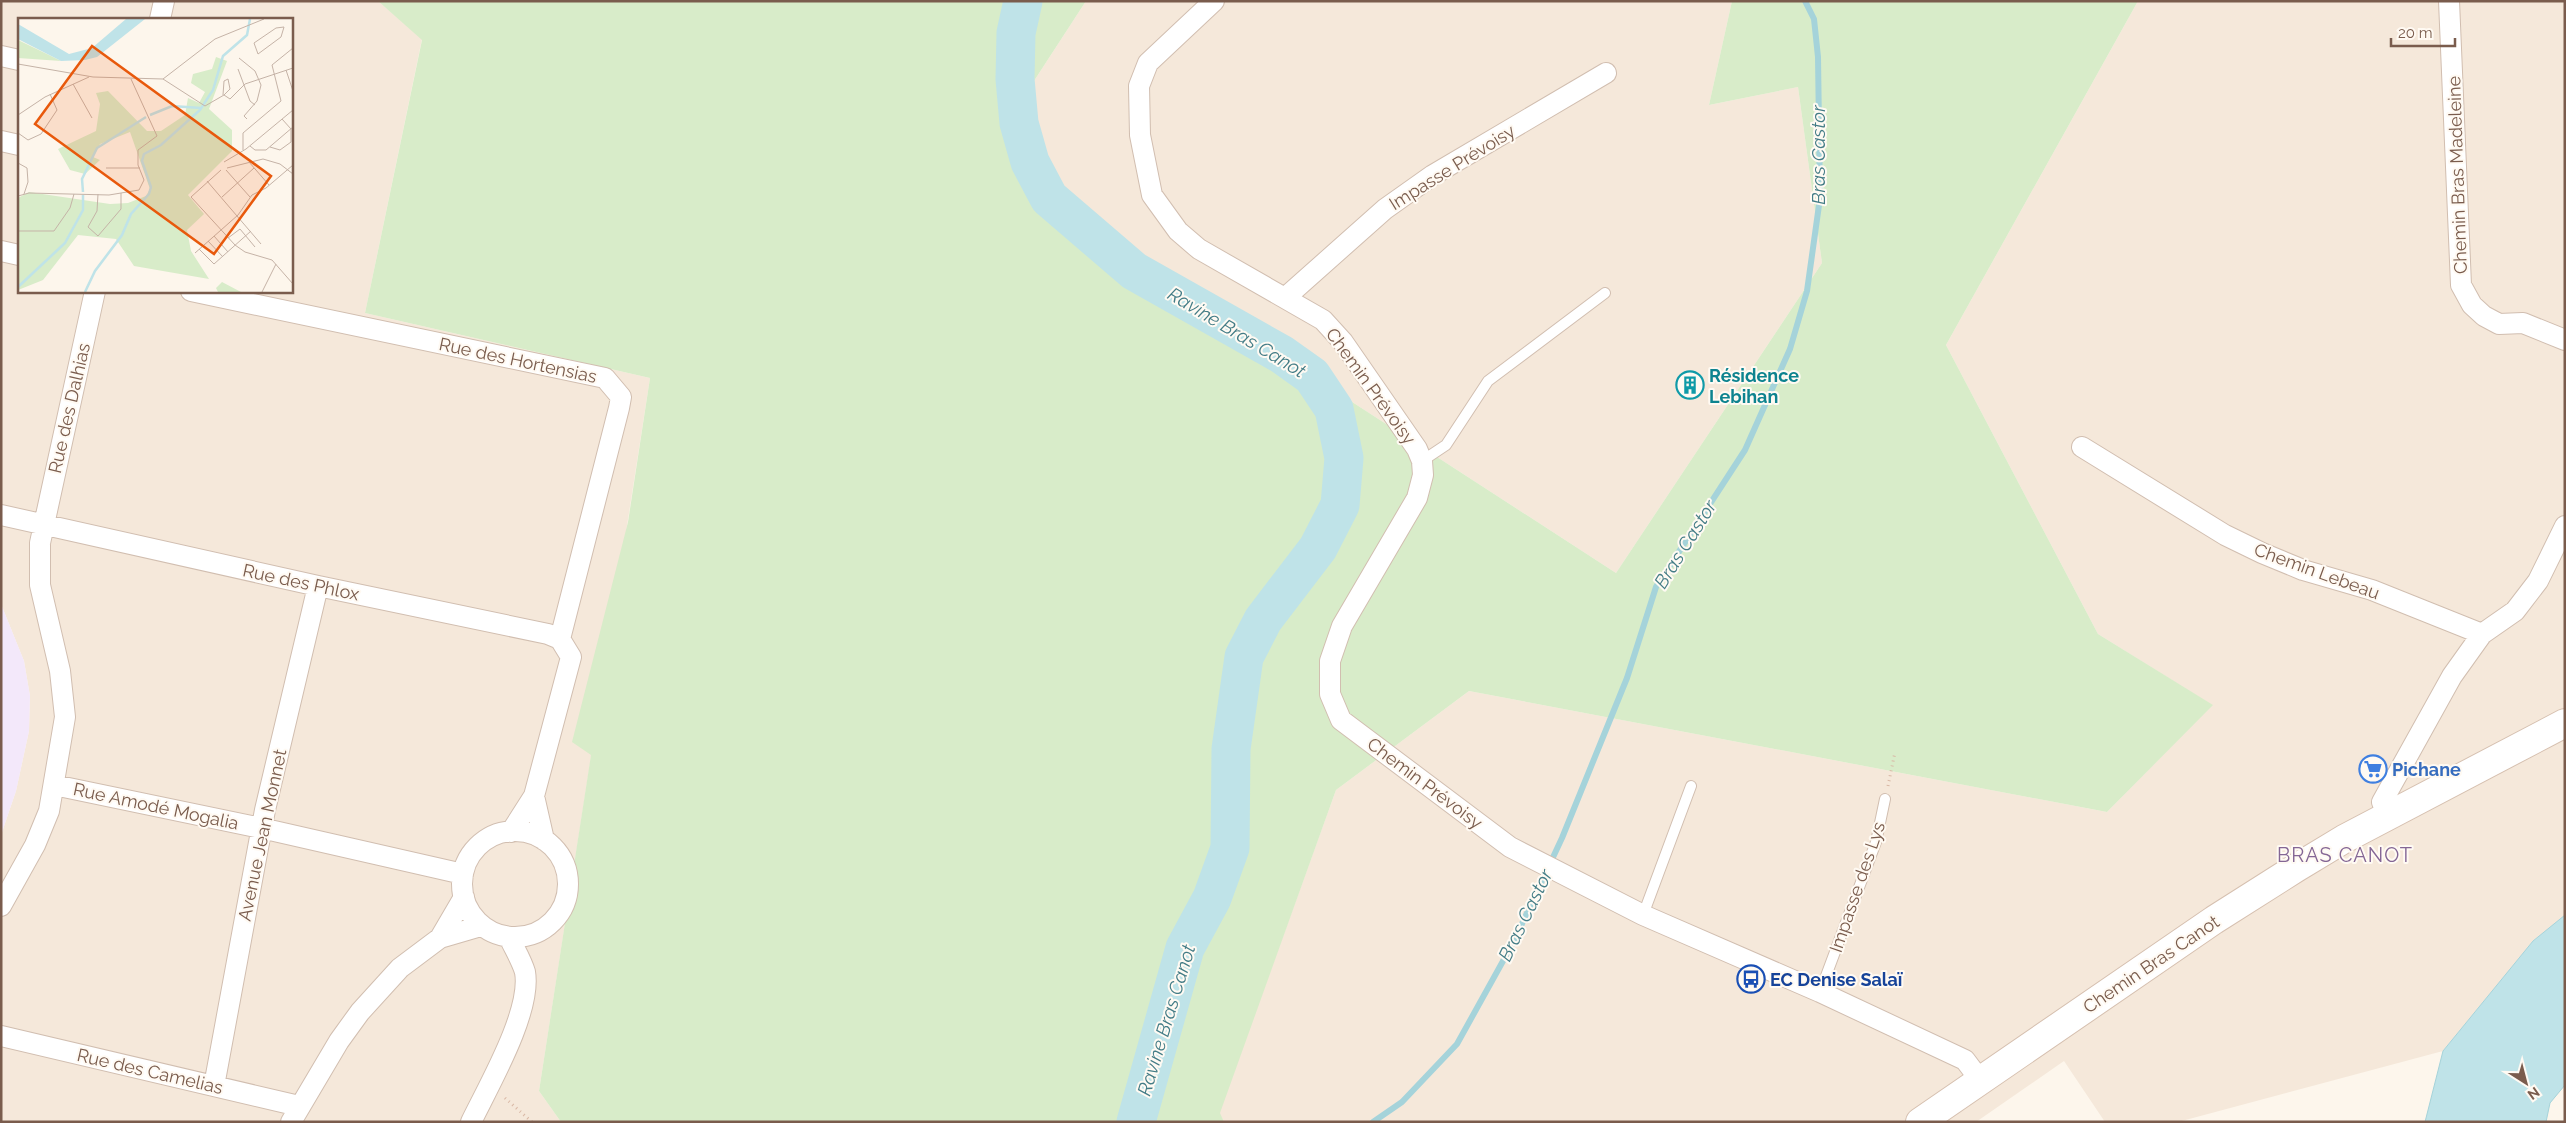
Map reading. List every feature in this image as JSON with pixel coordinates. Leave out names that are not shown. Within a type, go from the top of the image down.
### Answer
[{"type":"street","points":[[160,18],[164,1]]},
{"type":"street","name":"Chemin Prévoisy","points":[[1214,1],[1148,63],[1139,86],[1140,135],[1152,195],[1178,231],[1199,249],[1220,264],[1286,297],[1323,320],[1343,342],[1401,425],[1422,461],[1423,475],[1417,498],[1342,626],[1330,661],[1330,694],[1342,720],[1510,847],[1644,915]]},
{"type":"street","name":"Chemin Bras Madeleine","points":[[2449,1],[2461,285],[2472,305],[2484,316],[2499,324],[2523,324],[2565,340]]},
{"type":"street","points":[[1,56],[18,60]]},
{"type":"street","name":"Impasse Prévoisy","points":[[1286,297],[1385,209],[1433,175],[1606,73]]},
{"type":"street","points":[[1,141],[18,145]]},
{"type":"street","points":[[1,251],[18,255]]},
{"type":"street","name":"Rue des Dalhias","points":[[1,906],[35,845],[48,811],[65,717],[60,671],[40,585],[42,525],[95,292]]},
{"type":"street","name":"Rue des Hortensias","points":[[196,292],[605,378],[620,397],[620,402],[560,639]]},
{"type":"street","name":"Chemin Lebeau","points":[[2082,448],[2225,535],[2262,553],[2303,570],[2372,590],[2482,634]]},
{"type":"street","name":"Rue des Phlox","points":[[1,514],[42,525],[318,586],[548,634],[560,639]]},
{"type":"street","points":[[2388,816],[2382,802],[2452,676],[2482,634],[2515,612],[2538,581],[2565,526]]},
{"type":"street","name":"Avenue Jean Monnet","points":[[214,1086],[261,828],[318,586]]},
{"type":"street","points":[[510,832],[534,796],[571,657],[560,639]]},
{"type":"street","name":"Chemin Bras Canot","points":[[1920,1122],[2214,920],[2344,839],[2565,723]]},
{"type":"street","name":"Rue Amodé Mogalia","points":[[54,785],[261,828],[463,874]]},
{"type":"street","points":[[534,796],[544,840]]},
{"type":"street","points":[[510,832],[534,835],[544,840],[562,860],[568,887],[566,900],[560,912],[551,923],[540,931],[519,937],[499,935],[481,926],[472,916],[464,897],[463,874],[475,850],[485,841],[497,835],[510,832]]},
{"type":"street","points":[[440,938],[464,897]]},
{"type":"street","points":[[1644,915],[1820,992],[1965,1060],[1980,1080]]},
{"type":"street","points":[[295,1114],[339,1040],[360,1012],[400,968],[440,938],[481,926]]},
{"type":"street","points":[[524,971],[540,931]]},
{"type":"street","points":[[471,1122],[520,1014],[526,992],[524,971],[509,937]]},
{"type":"street","name":"Rue des Camelias","points":[[1,1036],[214,1086],[295,1114]]},
{"type":"lane","points":[[1422,461],[1446,445],[1488,381],[1605,293]]},
{"type":"lane","points":[[1644,915],[1691,786]]},
{"type":"lane","name":"Impasse des Lys","points":[[1820,992],[1876,842],[1885,799]]},
{"type":"path","name":"Impasse des Lys","points":[[1885,799],[1895,752]]},
{"type":"path","points":[[489,1084],[532,1122]]},
{"type":"shaded area","points":[[1,1],[378,1],[422,39],[365,313],[650,378],[539,1091],[561,1122],[1,1122],[1,835],[16,791],[29,731],[30,696],[24,661],[1,604]]},
{"type":"shaded area","points":[[1086,1],[1732,1],[1709,105],[1798,87],[1822,263],[1616,573],[1184,293],[1046,170],[1032,84]]},
{"type":"shaded area","points":[[2138,1],[2565,1],[2565,915],[2533,941],[2443,1051],[2178,1122],[2105,1122],[2064,1061],[1976,1122],[1224,1122],[1219,1113],[1336,790],[1469,691],[2107,812],[2212,705],[2098,634],[1946,345]]},
{"type":"shaded area","points":[[1,604],[24,661],[30,696],[29,731],[16,791],[1,835]]},
{"type":"green space","points":[[378,1],[1086,1],[1032,84],[1046,170],[1184,293],[1616,573],[1822,263],[1798,87],[1709,105],[1732,1],[2138,1],[1946,345],[2098,634],[2213,705],[2107,812],[1469,691],[1336,790],[1220,1113],[1224,1122],[561,1122],[539,1091],[591,755],[572,742],[628,522],[650,378],[365,313],[422,40]]},
{"type":"water","points":[[2565,915],[2565,1085],[2550,1103],[2546,1122],[2425,1122],[2443,1051],[2533,941]]},
{"type":"waterway","name":"Ravine Bras Canot","points":[[1023,1],[1016,33],[1015,79],[1019,123],[1030,162],[1049,198],[1134,271],[1281,354],[1312,376],[1334,409],[1344,458],[1340,505],[1318,548],[1263,620],[1244,657],[1231,749],[1230,848],[1212,898],[1185,948],[1136,1122]]},
{"type":"waterway","name":"Bras Castor","points":[[1373,1122],[1402,1102],[1457,1044],[1513,943],[1562,838],[1627,678],[1656,587],[1745,450],[1790,349],[1807,291],[1820,198],[1818,57],[1814,19],[1805,1]]},
{"type":"place","name":"Résidence Lebihan","points":[[1690,385]]},
{"type":"place","name":"Pichane","points":[[2373,769]]},
{"type":"place","name":"EC Denise Salaï","points":[[1751,979]]},
{"type":"district","name":"BRAS CANOT","points":[[2345,855]]}]
